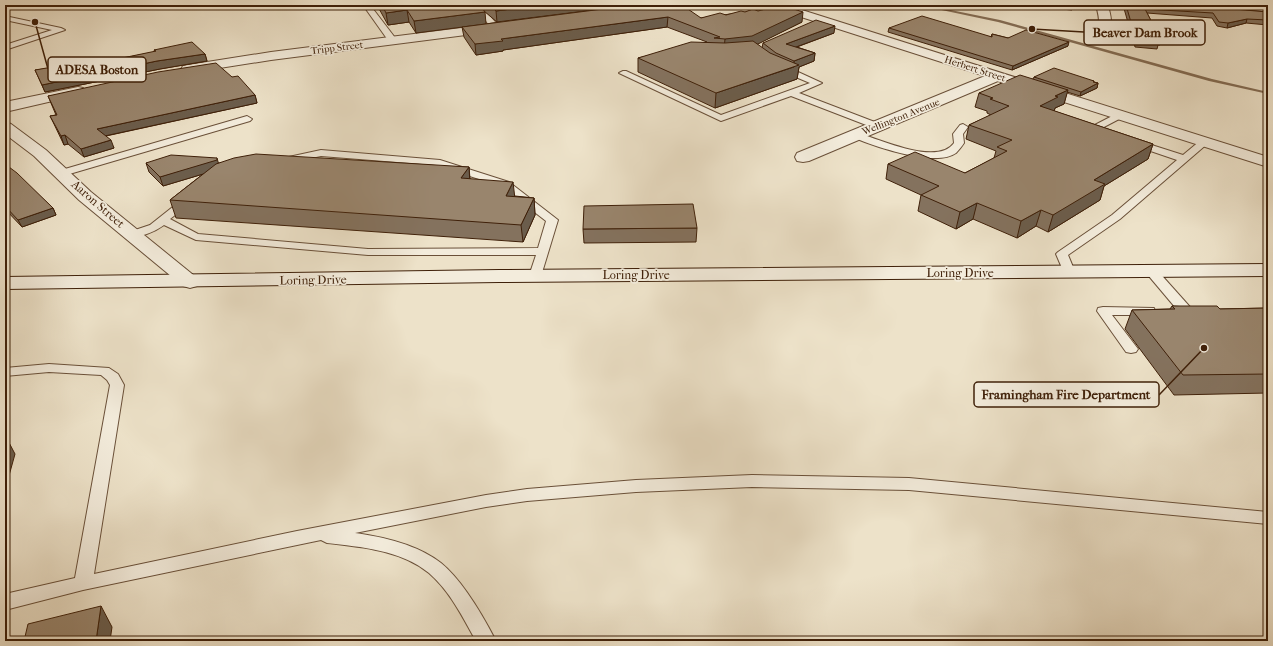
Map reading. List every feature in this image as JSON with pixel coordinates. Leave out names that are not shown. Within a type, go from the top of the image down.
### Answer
[{"type":"street","name":"Herbert Street","points":[[774,5],[1268,162]]},
{"type":"street","points":[[1096,38],[1105,27],[1106,20],[1102,5]]},
{"type":"street","points":[[1198,5],[1268,11]]},
{"type":"street","name":"Tripp Street","points":[[176,72],[258,58],[511,26]]},
{"type":"street","name":"Wellington Avenue","points":[[803,157],[998,76]]},
{"type":"street","points":[[5,107],[91,89]]},
{"type":"street","name":"Aaron Street","points":[[5,128],[40,153],[85,196],[190,282]]},
{"type":"street","name":"Loring Drive","points":[[5,283],[190,282],[535,276],[1268,270]]},
{"type":"lane","points":[[366,5],[393,40]]},
{"type":"lane","points":[[467,5],[482,12],[496,28]]},
{"type":"lane","points":[[5,18],[60,30],[5,48]]},
{"type":"lane","points":[[808,25],[823,20]]},
{"type":"lane","points":[[637,68],[623,73],[722,118],[818,83],[772,64]]},
{"type":"lane","points":[[792,93],[877,126]]},
{"type":"lane","points":[[1120,115],[1094,128],[1184,159]]},
{"type":"lane","points":[[62,173],[247,118]]},
{"type":"lane","points":[[855,136],[914,153],[938,155],[952,152],[959,143],[958,134],[963,127]]},
{"type":"lane","points":[[1069,272],[1062,254],[1116,217],[1204,142]]},
{"type":"lane","points":[[274,162],[321,153],[436,162],[505,184],[552,220],[535,276]]},
{"type":"lane","points":[[133,234],[154,227],[198,191]]},
{"type":"lane","points":[[163,220],[196,237],[368,252],[542,251]]},
{"type":"lane","points":[[1132,349],[1103,311],[1185,310],[1152,272]]},
{"type":"lane","points":[[5,372],[49,368],[104,371],[113,377],[116,385],[83,583]]},
{"type":"lane","points":[[5,602],[83,583],[297,538],[527,495],[686,483],[752,481],[909,484],[1268,518]]},
{"type":"lane","points":[[297,538],[327,536],[362,540],[396,549],[426,561],[446,578],[486,641]]},
{"type":"building","points":[[382,5],[480,5],[485,12],[414,21],[407,10],[386,13]]},
{"type":"building","points":[[490,5],[541,5],[496,11]]},
{"type":"building","points":[[634,5],[682,5],[701,18],[720,13],[726,15],[753,9],[758,11],[781,5],[803,12],[752,36],[725,39],[714,38],[720,37],[668,17],[501,39],[503,41],[475,44],[462,27]]},
{"type":"building","points":[[1126,5],[1198,5],[1268,12],[1268,20],[1247,19],[1228,23],[1219,22],[1213,13],[1145,9],[1161,40],[1156,40],[1158,44],[1137,43]]},
{"type":"building","points":[[922,16],[992,37],[992,34],[1008,38],[1026,30],[1069,42],[1013,66],[889,28]]},
{"type":"building","points":[[816,20],[835,26],[786,44],[815,53],[794,61],[776,53],[763,43]]},
{"type":"building","points":[[753,41],[770,53],[799,65],[716,93],[638,58],[691,42],[725,43]]},
{"type":"building","points":[[192,42],[205,54],[157,61],[42,85],[35,70],[99,59],[103,62]]},
{"type":"building","points":[[216,63],[232,77],[238,76],[255,95],[97,129],[111,140],[81,149],[65,135],[61,136],[50,116],[57,115],[48,96],[158,72]]},
{"type":"building","points":[[1054,68],[1098,83],[1081,92],[1034,77]]},
{"type":"building","points":[[1020,75],[1068,90],[1055,96],[1058,97],[1040,106],[1153,144],[1094,180],[1105,184],[1053,215],[1041,210],[1021,221],[977,203],[960,212],[921,195],[939,186],[888,164],[915,152],[965,173],[1007,151],[997,147],[1012,140],[969,125],[1009,106],[979,93]]},
{"type":"building","points":[[256,154],[469,167],[461,178],[513,182],[506,196],[534,198],[521,225],[170,200],[216,164],[234,158]]},
{"type":"building","points":[[171,155],[217,158],[217,160],[160,177],[146,163]]},
{"type":"building","points":[[5,164],[17,173],[53,208],[18,220],[5,206]]},
{"type":"building","points":[[693,204],[697,228],[583,229],[584,206]]},
{"type":"building","points":[[1172,306],[1217,306],[1220,309],[1268,308],[1268,374],[1183,375],[1132,310],[1175,309]]},
{"type":"building","points":[[101,606],[96,641],[24,641],[28,624]]},
{"type":"waterway","points":[[920,5],[999,21],[1211,80],[1268,93]]},
{"type":"place","name":"ADESA Boston","points":[[35,22]]},
{"type":"place","name":"Beaver Dam Brook","points":[[1032,29]]},
{"type":"place","name":"Framingham Fire Department","points":[[1204,348]]}]
